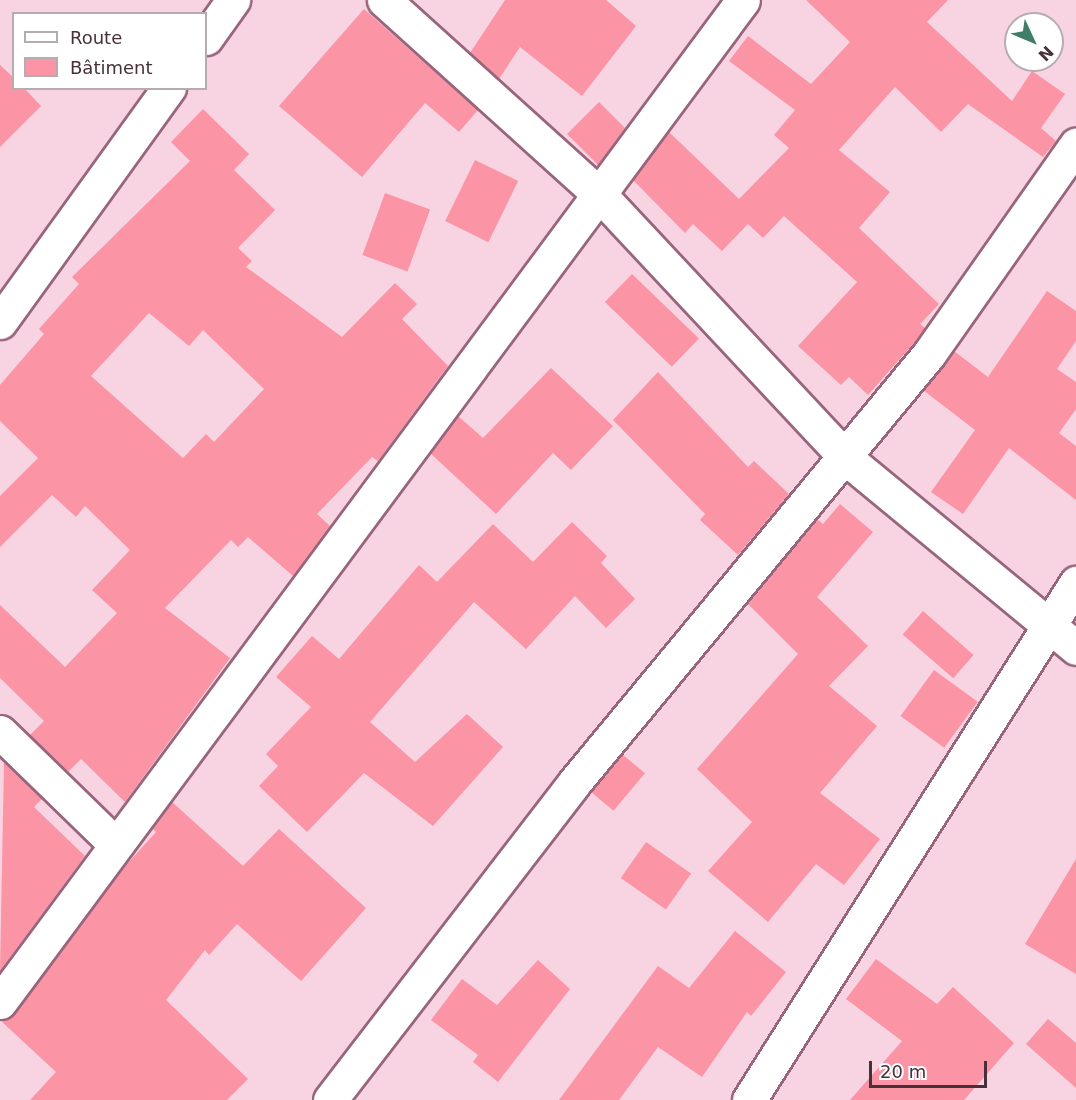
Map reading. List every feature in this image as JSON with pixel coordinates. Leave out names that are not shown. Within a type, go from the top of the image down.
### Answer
[{"type":"street","points":[[207,37],[233,0]]},
{"type":"street","points":[[384,0],[602,196],[847,459],[1076,648]]},
{"type":"street","points":[[0,1002],[115,844],[602,196],[744,0]]},
{"type":"street","points":[[0,322],[168,90]]},
{"type":"street","points":[[330,1100],[574,783],[847,459],[929,354],[1076,145]]},
{"type":"street","points":[[749,1100],[1076,583]]},
{"type":"street","points":[[0,732],[115,844]]},
{"type":"building","points":[[505,0],[606,0],[636,26],[582,96],[520,47],[499,79],[470,53]]},
{"type":"building","points":[[806,0],[948,0],[927,22],[1012,101],[1031,72],[1065,94],[1041,128],[1056,141],[1043,157],[968,104],[941,132],[895,87],[839,150],[890,192],[859,228],[939,304],[920,324],[925,328],[914,343],[868,395],[849,377],[841,385],[798,346],[857,282],[784,216],[763,238],[748,224],[722,251],[693,224],[685,233],[633,180],[669,132],[739,199],[789,148],[774,135],[795,110],[729,61],[748,36],[811,84],[850,42]]},
{"type":"building","points":[[364,9],[478,110],[459,132],[425,103],[362,177],[279,106]]},
{"type":"building","points":[[0,65],[12,76],[12,90],[26,90],[41,106],[0,147]]},
{"type":"building","points":[[599,102],[625,128],[598,165],[567,134]]},
{"type":"building","points":[[203,109],[249,154],[234,170],[275,210],[238,248],[252,261],[246,267],[342,337],[395,283],[417,304],[402,319],[448,366],[378,461],[372,457],[317,514],[330,526],[293,576],[248,537],[238,547],[231,540],[165,608],[230,658],[125,802],[81,759],[68,772],[30,735],[44,721],[0,678],[0,605],[65,667],[117,613],[92,590],[130,550],[85,506],[76,517],[52,495],[0,547],[0,496],[38,458],[0,421],[0,385],[44,334],[39,329],[79,284],[72,277],[190,161],[171,142]],"holes":[[[149,313],[189,346],[203,330],[264,389],[214,442],[206,434],[183,458],[91,376]]]},
{"type":"building","points":[[475,160],[518,181],[488,242],[445,221]]},
{"type":"building","points":[[385,193],[430,209],[408,271],[362,255]]},
{"type":"building","points":[[632,274],[699,339],[672,367],[605,302]]},
{"type":"building","points":[[1047,291],[1076,311],[1076,341],[1057,369],[1076,382],[1076,409],[1059,433],[1076,446],[1076,500],[1009,448],[963,514],[931,492],[975,430],[923,390],[954,351],[988,377]]},
{"type":"building","points":[[551,368],[613,426],[571,470],[553,453],[496,514],[430,453],[458,416],[483,438]]},
{"type":"building","points":[[658,372],[748,467],[754,461],[789,494],[738,555],[700,520],[705,514],[613,420]]},
{"type":"building","points":[[840,504],[873,532],[817,597],[868,646],[829,686],[877,726],[820,793],[880,839],[844,885],[816,864],[768,922],[708,871],[752,822],[697,769],[798,654],[748,604],[817,519],[823,524]]},
{"type":"building","points":[[572,522],[607,556],[601,563],[635,599],[606,628],[575,596],[526,649],[474,602],[370,722],[415,762],[467,714],[503,747],[433,826],[364,773],[307,832],[259,786],[278,766],[266,754],[311,707],[276,677],[312,636],[339,659],[419,565],[437,582],[493,524],[533,562]]},
{"type":"building","points":[[923,611],[974,655],[953,678],[903,634]]},
{"type":"building","points":[[934,670],[978,702],[944,748],[900,716]]},
{"type":"building","points":[[622,754],[645,773],[613,811],[591,792]]},
{"type":"building","points":[[4,762],[42,799],[34,807],[85,856],[0,971]]},
{"type":"building","points":[[172,802],[243,866],[279,829],[366,908],[301,981],[237,924],[209,955],[205,950],[166,1000],[248,1079],[227,1100],[30,1100],[56,1072],[0,1020],[15,1013],[118,874],[156,832],[152,828]]},
{"type":"building","points":[[646,842],[691,874],[666,910],[621,878]]},
{"type":"building","points":[[1076,859],[1076,974],[1025,944]]},
{"type":"building","points":[[735,931],[786,972],[751,1016],[747,1012],[702,1077],[658,1047],[619,1100],[559,1100],[658,966],[689,988]]},
{"type":"building","points":[[876,959],[937,1004],[953,987],[1014,1043],[964,1100],[850,1100],[902,1041],[846,999]]},
{"type":"building","points":[[538,960],[570,989],[498,1082],[473,1062],[478,1055],[431,1020],[462,979],[497,1005]]},
{"type":"building","points":[[1048,1019],[1076,1043],[1076,1088],[1026,1044]]}]
